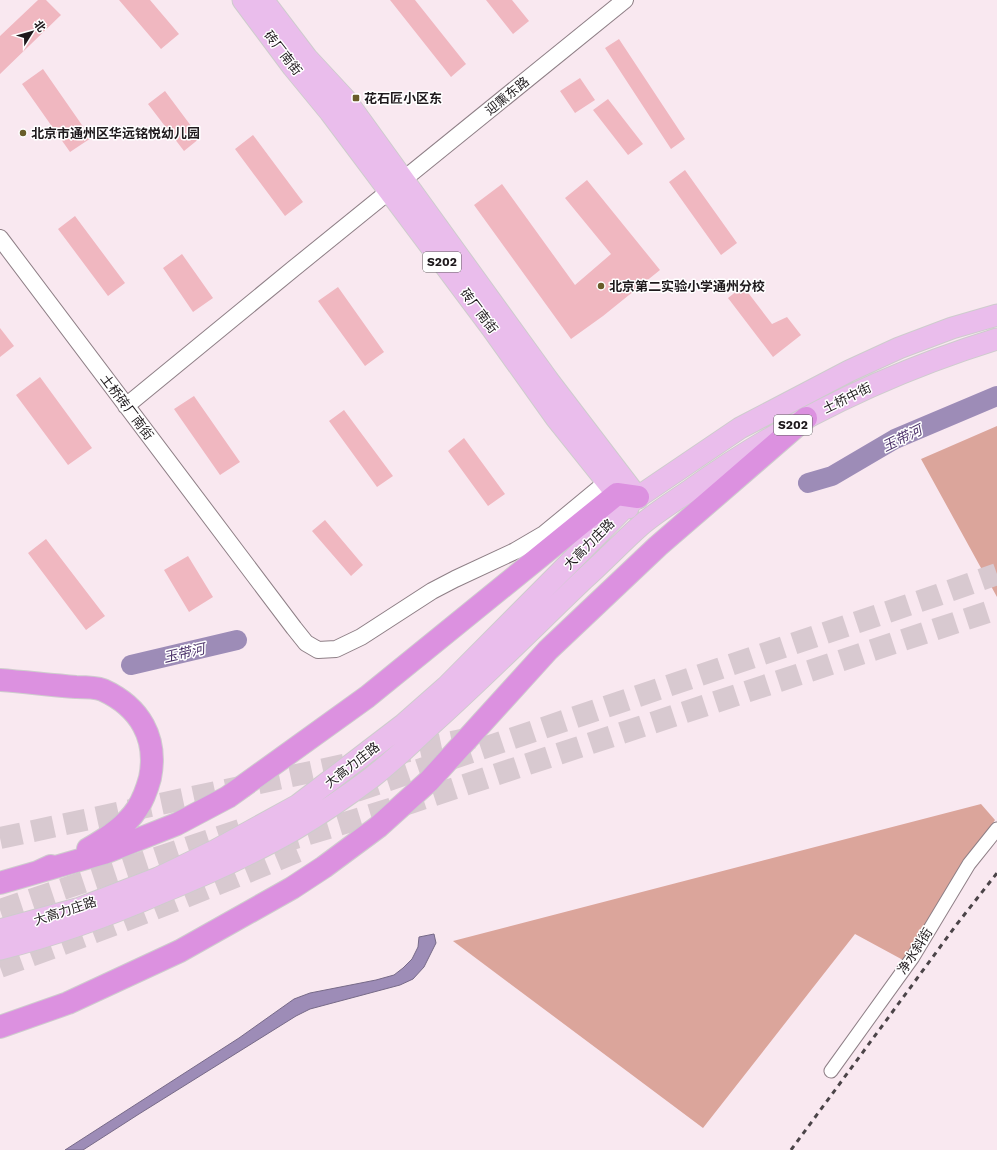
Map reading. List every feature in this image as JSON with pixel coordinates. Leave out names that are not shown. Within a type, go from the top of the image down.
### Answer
[{"type":"highway","points":[[0,1027],[68,1003],[180,951],[292,888],[324,867],[378,827],[429,781],[548,650],[664,541],[806,418]]},
{"type":"highway","points":[[0,883],[104,853],[177,824],[228,797],[367,697],[622,495]]},
{"type":"highway","points":[[0,680],[101,689],[119,698],[143,723],[148,734],[152,753],[151,770],[147,789],[138,808],[127,822],[89,849],[38,872]]},
{"type":"main road","name":"砖厂南街","points":[[243,0],[293,67],[330,112],[396,186],[548,380],[622,495]]},
{"type":"main road","name":"砖厂南街","points":[[263,0],[307,58],[345,99],[396,186],[491,327],[556,418],[622,495],[664,541]]},
{"type":"main road","name":"大高力庄路","points":[[0,930],[80,908],[158,878],[216,850],[298,805],[404,724],[446,686],[622,495],[747,424],[849,371],[899,348],[952,328],[997,315]]},
{"type":"main road","name":"土桥中街","points":[[647,521],[710,475],[739,456],[806,418],[860,391],[910,369],[997,339]]},
{"type":"main road","name":"大高力庄路","points":[[0,949],[26,943],[78,926],[131,906],[224,866],[292,831],[331,806],[373,776],[410,744],[647,521]]},
{"type":"street","name":"迎熏东路","points":[[126,406],[625,0]]},
{"type":"street","name":"土桥砖厂南街","points":[[0,238],[306,643],[318,650],[336,649],[361,638],[455,578],[515,551],[544,534],[622,495]]},
{"type":"street","name":"净水斜街","points":[[831,1071],[912,957],[969,864],[997,829]]},
{"type":"shaded area","points":[[997,426],[997,597],[921,459]]},
{"type":"shaded area","points":[[981,804],[995,820],[903,960],[855,934],[703,1128],[453,941]]},
{"type":"shaded area","points":[[434,934],[436,943],[424,967],[413,979],[400,985],[310,1009],[296,1016],[83,1150],[65,1150],[239,1038],[294,999],[310,993],[394,975],[412,959],[418,947],[419,937]]},
{"type":"building","points":[[38,0],[46,0],[61,15],[0,74],[0,36]]},
{"type":"building","points":[[119,0],[150,0],[179,34],[161,49]]},
{"type":"building","points":[[390,0],[415,0],[466,64],[451,77]]},
{"type":"building","points":[[486,0],[512,0],[529,21],[513,34]]},
{"type":"building","points":[[619,39],[685,139],[671,149],[605,48]]},
{"type":"building","points":[[43,69],[91,138],[70,152],[22,84]]},
{"type":"building","points":[[580,78],[595,100],[575,113],[560,91]]},
{"type":"building","points":[[165,91],[200,138],[184,151],[148,104]]},
{"type":"building","points":[[608,99],[643,144],[628,155],[593,110]]},
{"type":"building","points":[[253,135],[303,202],[285,216],[235,149]]},
{"type":"building","points":[[685,170],[737,243],[721,255],[669,182]]},
{"type":"building","points":[[587,180],[660,270],[603,316],[571,339],[474,205],[502,184],[575,285],[611,254],[565,198]]},
{"type":"building","points":[[75,216],[125,283],[108,296],[58,229]]},
{"type":"building","points":[[182,254],[213,298],[193,312],[163,268]]},
{"type":"building","points":[[743,286],[772,324],[787,317],[801,335],[773,357],[728,298]]},
{"type":"building","points":[[338,287],[384,352],[365,366],[318,301]]},
{"type":"building","points":[[0,328],[14,346],[0,357]]},
{"type":"building","points":[[40,377],[92,448],[68,465],[16,395]]},
{"type":"building","points":[[194,396],[240,462],[220,475],[174,409]]},
{"type":"building","points":[[344,410],[393,476],[377,487],[329,421]]},
{"type":"building","points":[[464,438],[505,494],[488,506],[448,451]]},
{"type":"building","points":[[325,520],[363,565],[351,576],[312,531]]},
{"type":"building","points":[[46,539],[105,616],[86,630],[28,553]]},
{"type":"building","points":[[188,556],[213,597],[189,612],[164,570]]},
{"type":"waterway","name":"玉带河","points":[[808,483],[832,476],[895,439],[997,396]]},
{"type":"waterway","name":"玉带河","points":[[131,665],[237,640]]},
{"type":"tunnel","points":[[356,791],[997,574]]},
{"type":"tunnel","points":[[276,844],[410,803],[997,609]]},
{"type":"tunnel","points":[[0,838],[480,736]]},
{"type":"tunnel","points":[[0,910],[246,828]]},
{"type":"tunnel","points":[[0,967],[77,939],[306,848]]},
{"type":"railway","points":[[791,1150],[957,924],[997,873]]},
{"type":"place","name":"花石匠小区东","points":[[356,98]]},
{"type":"place","name":"北京市通州区华远铭悦幼儿园","points":[[23,133]]},
{"type":"place","name":"北京第二实验小学通州分校","points":[[601,286]]}]
